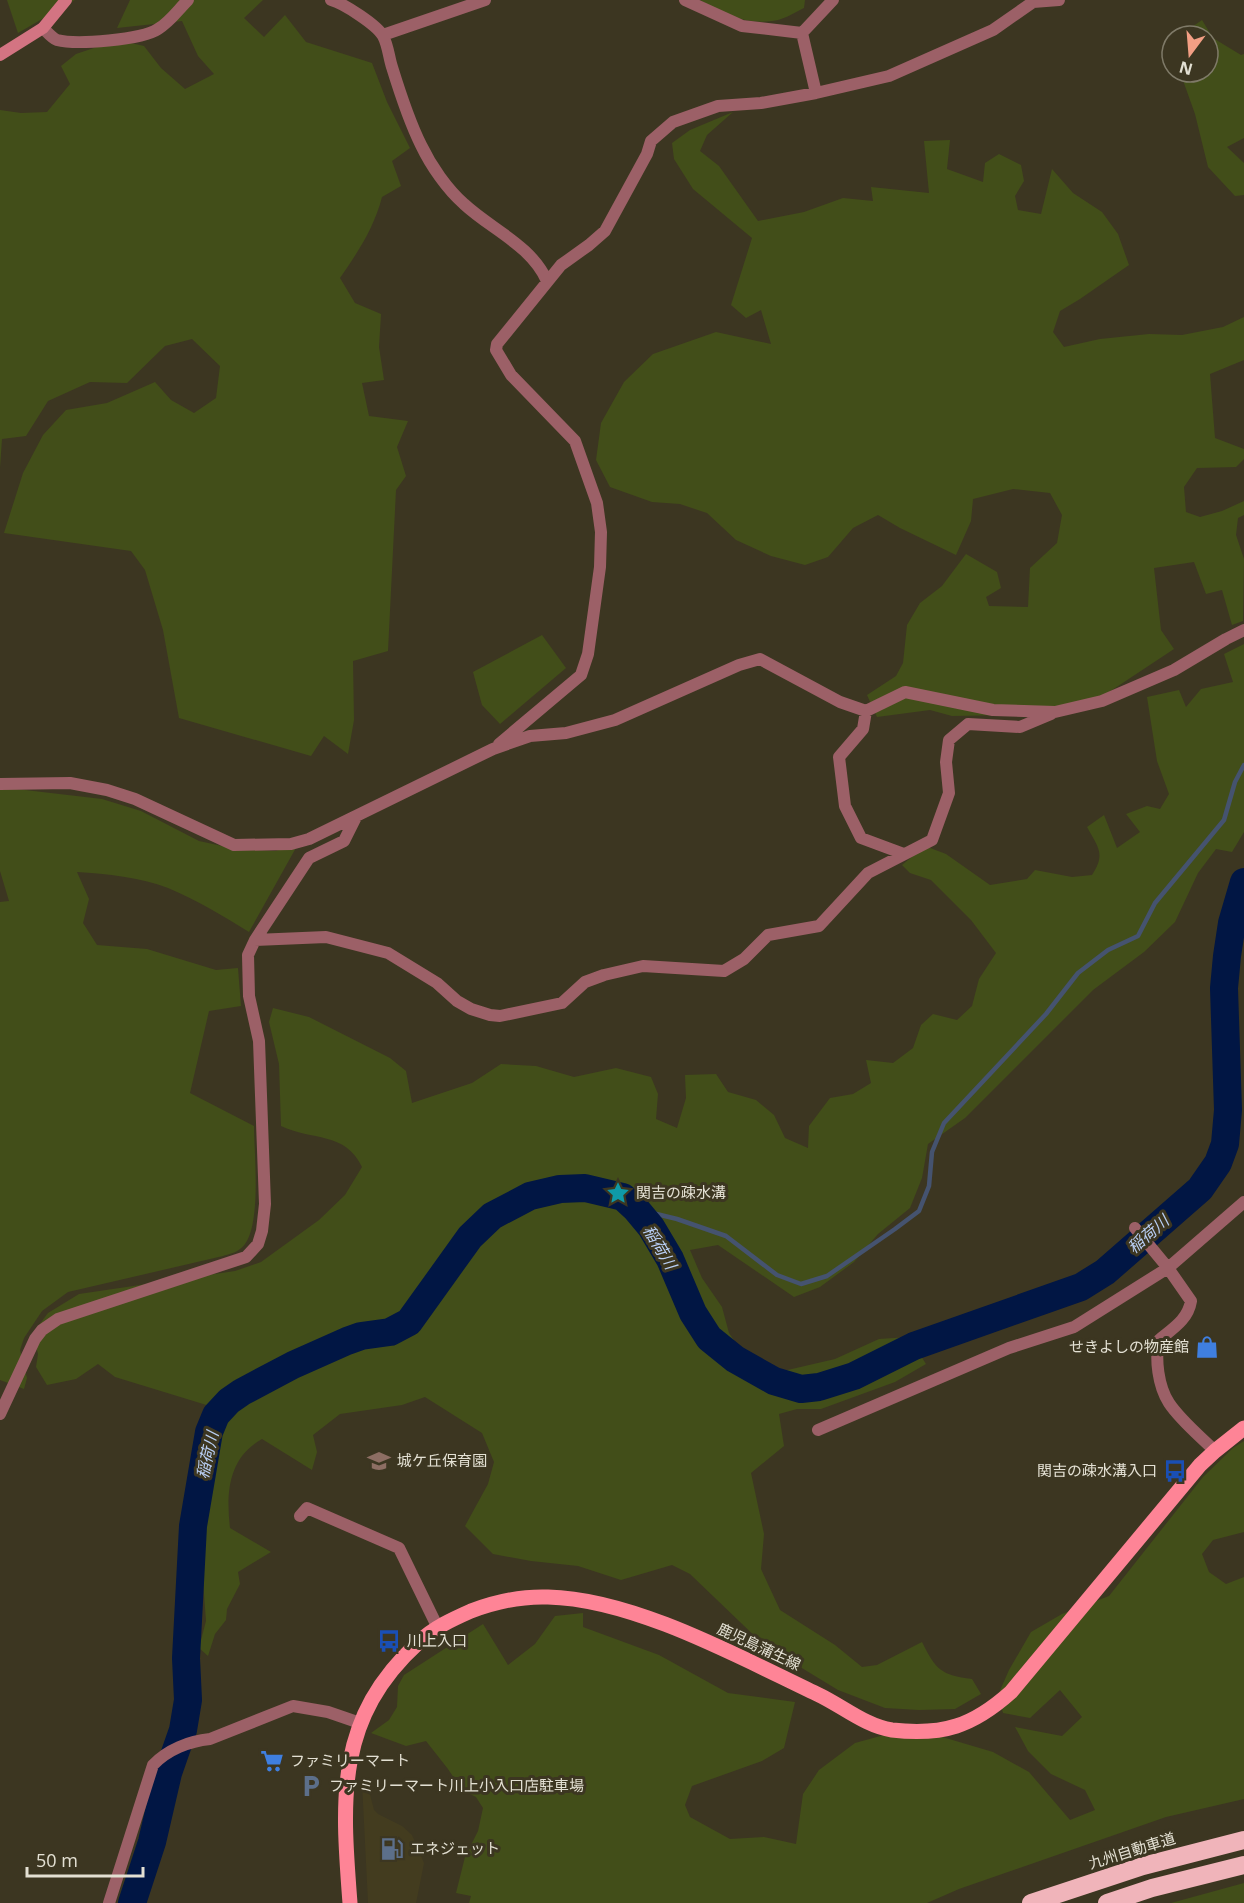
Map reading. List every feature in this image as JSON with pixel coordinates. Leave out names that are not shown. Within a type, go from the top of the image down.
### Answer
[{"type":"highway","name":"九州自動車道","points":[[1031,1903],[1143,1866],[1244,1839]]},
{"type":"highway","points":[[1107,1903],[1152,1888],[1244,1865]]},
{"type":"main road","points":[[0,55],[43,28],[66,0]]},
{"type":"main road","name":"鹿児島蒲生線","points":[[350,1903],[345,1843],[346,1794],[354,1741],[360,1723],[384,1678],[402,1657],[424,1637],[455,1618],[491,1603],[546,1597],[583,1600],[630,1612],[671,1627],[820,1695],[874,1725],[891,1730],[912,1731],[953,1728],[993,1708],[1011,1692],[1200,1465],[1244,1428]]},
{"type":"street","points":[[43,28],[55,40],[82,43],[138,35],[157,30],[172,18],[188,0]]},
{"type":"street","points":[[331,0],[341,2],[352,9],[383,36],[392,68],[421,145],[439,176],[463,203],[523,249],[540,266],[548,281]]},
{"type":"street","points":[[383,36],[485,0]]},
{"type":"street","points":[[686,0],[742,26],[802,33]]},
{"type":"street","points":[[802,33],[833,0]]},
{"type":"street","points":[[494,749],[581,675],[588,654],[600,567],[600,513],[575,441],[511,375],[496,350],[497,344],[561,265],[605,231],[647,154],[651,141],[673,122],[718,106],[760,103],[889,76],[993,30],[1033,2],[1059,0]]},
{"type":"street","points":[[802,33],[816,93]]},
{"type":"street","points":[[255,940],[326,938],[388,953],[437,983],[457,1001],[490,1016],[562,1003],[585,982],[643,966],[724,971],[744,959],[768,935],[819,926],[868,873],[932,840],[949,793],[946,762],[949,740],[968,724],[1020,727],[1058,711],[1102,700],[1174,669],[1244,630]]},
{"type":"street","points":[[0,784],[70,783],[107,790],[135,799],[234,845],[291,844],[309,839],[494,749],[530,736],[566,733],[615,720],[739,665],[760,659],[840,702],[866,711],[904,692],[993,710],[1058,711]]},
{"type":"street","points":[[866,711],[863,729],[839,757],[845,806],[861,838],[904,854]]},
{"type":"street","points":[[0,1414],[35,1339],[50,1324],[246,1257],[258,1244],[265,1204],[259,1041],[252,1014],[248,956],[255,940],[309,858],[344,841],[356,817]]},
{"type":"street","points":[[818,1430],[1009,1348],[1074,1327],[1168,1268],[1244,1202]]},
{"type":"street","points":[[1135,1228],[1168,1268],[1191,1301],[1189,1310],[1181,1322],[1158,1340],[1156,1355],[1168,1403],[1215,1451]]},
{"type":"street","points":[[300,1516],[306,1508],[399,1548],[438,1628]]},
{"type":"street","points":[[109,1903],[153,1766],[164,1753],[200,1740],[210,1739],[292,1706],[327,1712],[360,1723]]},
{"type":"shaded area","name":"エネジェット","points":[[362,1783],[367,1783],[374,1810],[402,1826],[412,1835],[424,1863],[416,1903],[368,1903]]},
{"type":"green space","points":[[7,0],[75,0],[18,33]]},
{"type":"green space","points":[[130,0],[263,0],[244,18],[264,37],[285,15],[306,42],[372,63],[387,102],[410,148],[392,161],[401,186],[382,197],[370,229],[340,278],[355,303],[381,314],[379,347],[384,380],[362,383],[369,416],[408,421],[397,447],[406,476],[396,490],[388,651],[353,661],[354,720],[348,754],[324,736],[311,756],[179,718],[163,630],[145,570],[131,551],[4,533],[23,473],[43,435],[66,410],[107,403],[155,382],[171,400],[194,413],[216,398],[220,366],[192,339],[165,346],[127,383],[90,382],[48,401],[26,436],[2,439],[0,468],[0,110],[21,113],[47,112],[70,84],[61,66],[76,54],[118,40],[144,46],[161,68],[185,89],[214,74],[198,56],[182,21],[117,28]]},
{"type":"green space","points":[[700,0],[805,0],[804,8],[788,16],[778,20],[757,22],[728,15]]},
{"type":"green space","points":[[1220,42],[1241,55],[1244,54],[1244,138],[1227,147],[1244,163],[1244,195],[1235,196],[1208,167],[1195,114],[1184,84],[1220,84]]},
{"type":"green space","points":[[733,112],[707,135],[700,151],[719,166],[758,221],[804,212],[843,198],[873,201],[871,187],[929,193],[924,141],[950,140],[947,169],[983,182],[985,163],[999,154],[1021,165],[1024,181],[1015,196],[1018,210],[1041,214],[1052,169],[1073,193],[1102,212],[1118,234],[1129,265],[1060,311],[1053,332],[1064,347],[1100,339],[1149,334],[1182,335],[1223,327],[1244,317],[1244,360],[1210,374],[1215,438],[1244,449],[1244,459],[1236,467],[1197,468],[1184,487],[1186,512],[1200,517],[1222,511],[1244,501],[1244,515],[1238,518],[1236,535],[1244,559],[1243,621],[1232,625],[1222,590],[1206,594],[1194,562],[1154,568],[1161,630],[1174,649],[1103,696],[1038,711],[1007,715],[952,716],[930,710],[877,717],[867,695],[896,676],[903,663],[907,625],[920,603],[942,586],[966,554],[997,572],[1001,588],[986,597],[989,606],[1028,607],[1030,568],[1057,543],[1062,515],[1050,493],[1013,489],[973,499],[971,521],[956,555],[878,515],[853,528],[828,557],[805,565],[771,556],[736,540],[707,513],[680,504],[652,502],[610,487],[596,460],[601,423],[624,382],[653,354],[716,332],[771,344],[761,310],[746,318],[731,305],[752,238],[693,189],[674,159],[672,143],[690,130]]},
{"type":"green space","points":[[542,635],[566,668],[500,724],[482,705],[473,672]]},
{"type":"green space","points":[[1244,644],[1244,832],[1232,852],[1216,849],[1198,873],[1175,922],[1144,952],[1093,990],[965,1118],[928,1144],[922,1178],[910,1208],[878,1234],[854,1262],[820,1287],[794,1297],[718,1245],[690,1250],[702,1278],[722,1307],[729,1333],[744,1355],[779,1372],[835,1359],[879,1339],[909,1337],[926,1364],[895,1382],[821,1409],[797,1409],[779,1414],[784,1446],[751,1473],[764,1534],[761,1569],[780,1610],[835,1645],[862,1667],[877,1665],[922,1642],[931,1659],[941,1670],[972,1679],[981,1694],[955,1709],[885,1708],[838,1690],[764,1645],[690,1574],[672,1565],[621,1580],[578,1566],[493,1554],[465,1526],[488,1484],[494,1462],[482,1433],[425,1397],[402,1405],[340,1414],[313,1435],[317,1452],[312,1470],[262,1439],[242,1456],[236,1466],[229,1489],[230,1528],[271,1552],[238,1572],[240,1584],[227,1609],[226,1620],[215,1634],[208,1656],[199,1648],[206,1621],[203,1581],[183,1534],[191,1467],[203,1420],[213,1407],[115,1377],[98,1364],[76,1379],[47,1385],[36,1367],[38,1354],[33,1333],[48,1313],[79,1294],[235,1271],[261,1262],[319,1220],[345,1195],[362,1167],[355,1156],[337,1142],[281,1126],[279,1064],[269,1022],[273,1008],[309,1017],[390,1058],[406,1071],[412,1103],[472,1083],[501,1064],[536,1066],[574,1077],[616,1068],[651,1077],[658,1094],[656,1119],[677,1128],[686,1098],[685,1075],[716,1074],[728,1092],[756,1100],[774,1115],[785,1138],[808,1148],[809,1126],[830,1098],[853,1094],[871,1083],[866,1060],[893,1063],[913,1048],[921,1025],[933,1014],[957,1020],[972,1006],[979,979],[996,953],[971,920],[931,880],[910,873],[902,865],[925,846],[946,854],[990,885],[1027,879],[1035,870],[1072,877],[1092,875],[1099,861],[1099,851],[1087,827],[1104,815],[1117,848],[1140,832],[1126,814],[1147,806],[1160,809],[1169,794],[1157,761],[1147,697],[1179,690],[1186,707],[1201,689],[1233,682],[1224,654]]},
{"type":"green space","points":[[0,789],[102,799],[141,811],[199,841],[236,849],[275,851],[297,846],[249,932],[200,903],[157,884],[123,877],[77,872],[89,899],[83,923],[97,945],[147,949],[216,970],[238,968],[241,1006],[209,1011],[190,1093],[254,1126],[255,1211],[247,1241],[236,1252],[68,1292],[42,1311],[24,1338],[20,1350],[27,1378],[24,1389],[0,1380],[0,902],[9,901],[0,871]]},
{"type":"green space","points":[[1244,1441],[1244,1532],[1213,1540],[1202,1554],[1209,1572],[1226,1584],[1244,1577],[1244,1799],[1166,1817],[959,1889],[927,1903],[469,1903],[471,1896],[456,1893],[465,1857],[478,1831],[483,1808],[476,1797],[462,1790],[426,1741],[406,1746],[371,1733],[389,1720],[397,1707],[398,1686],[404,1675],[483,1624],[508,1665],[535,1644],[555,1616],[583,1613],[583,1627],[659,1655],[728,1693],[795,1702],[784,1748],[762,1761],[692,1786],[685,1805],[690,1817],[730,1839],[764,1837],[796,1844],[803,1794],[819,1770],[855,1743],[884,1735],[939,1736],[993,1752],[1029,1772],[1070,1820],[1095,1810],[1085,1790],[1051,1774],[1028,1751],[1015,1727],[1062,1736],[1082,1717],[1060,1690],[1030,1718],[1003,1713],[998,1695],[1009,1670],[1031,1632],[1062,1614],[1109,1596],[1203,1477],[1233,1448]]},
{"type":"green space","points":[[1244,1883],[1244,1903],[1171,1903]]},
{"type":"waterway","points":[[636,1209],[677,1219],[726,1236],[777,1275],[801,1284],[827,1276],[895,1229],[919,1211],[929,1186],[932,1152],[944,1123],[1046,1014],[1078,973],[1108,950],[1138,936],[1155,903],[1224,820],[1235,782],[1244,765]]},
{"type":"waterway","name":"稲荷川","points":[[132,1903],[152,1842],[168,1773],[183,1730],[188,1700],[186,1658],[193,1526],[209,1432],[216,1415],[229,1401],[293,1365],[347,1341],[361,1336],[390,1332],[409,1322],[470,1237],[492,1216],[530,1196],[560,1189],[585,1188],[623,1197],[651,1227],[670,1259],[693,1313],[709,1338],[735,1359],[774,1381],[801,1389],[819,1387],[854,1376],[914,1346],[1081,1287],[1105,1272],[1200,1189],[1218,1163],[1225,1144],[1228,1110],[1224,988],[1232,923],[1244,882]]},
{"type":"place","name":"関吉の疎水溝","points":[[618,1193]]},
{"type":"place","name":"せきよしの物産館","points":[[1207,1347]]},
{"type":"place","name":"城ケ丘保育園","points":[[379,1461]]},
{"type":"place","name":"関吉の疎水溝入口","points":[[1175,1471]]},
{"type":"place","name":"川上入口","points":[[389,1641]]},
{"type":"place","name":"ファミリーマート","points":[[272,1761]]},
{"type":"place","name":"ファミリーマート川上小入口店駐車場","points":[[311,1786]]},
{"type":"place","name":"エネジェット","points":[[392,1849]]}]
